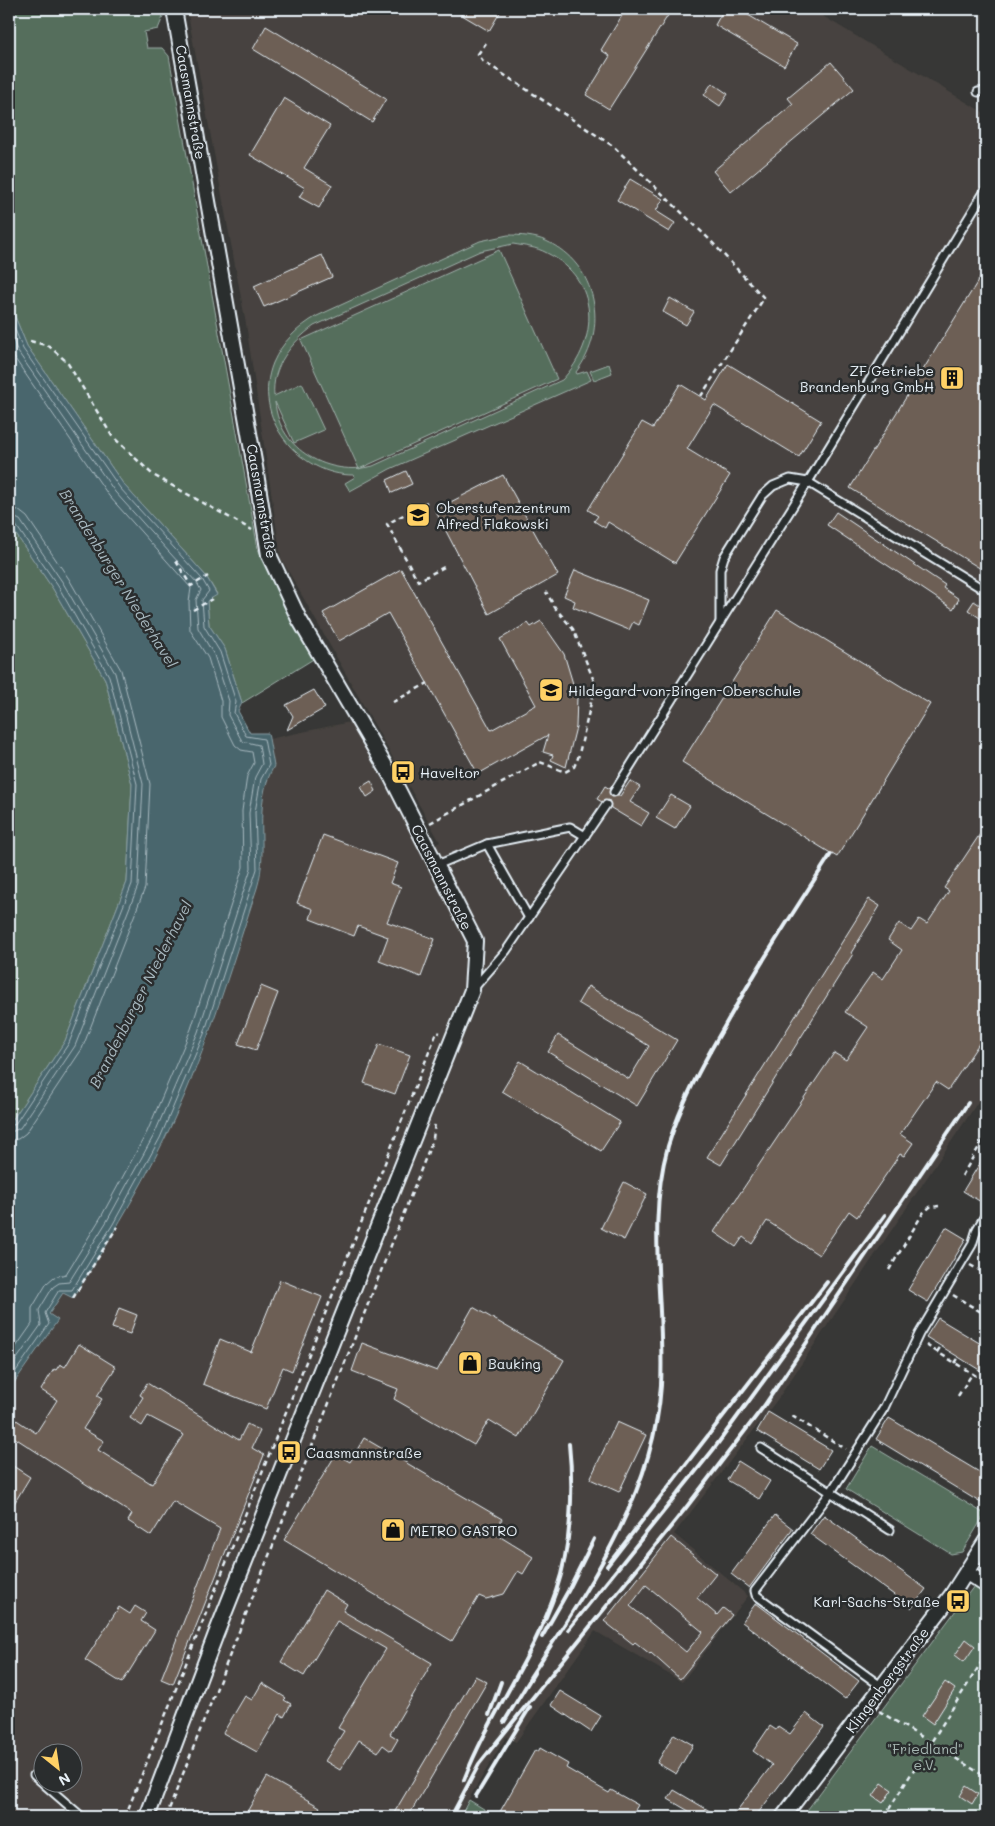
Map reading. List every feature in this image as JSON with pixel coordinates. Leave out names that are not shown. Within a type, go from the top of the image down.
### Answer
[{"type":"street","name":"Caasmannstraße","points":[[147,1817],[214,1641],[472,990],[475,941],[437,865],[364,729],[299,619],[269,555],[254,457],[174,9]]},
{"type":"street","name":"Klingenbergstraße","points":[[783,1817],[967,1573],[986,1541]]},
{"type":"street","points":[[967,1573],[986,1585]]},
{"type":"lane","points":[[978,92],[986,91]]},
{"type":"lane","points":[[614,792],[808,482],[986,189]]},
{"type":"lane","points":[[720,623],[720,570],[724,557],[762,496],[773,486],[790,479],[808,482],[986,591]]},
{"type":"lane","points":[[472,990],[506,951],[606,804]]},
{"type":"lane","points":[[437,865],[487,844],[570,826],[585,836]]},
{"type":"lane","points":[[487,844],[528,918]]},
{"type":"lane","points":[[882,1687],[755,1593],[831,1492],[884,1408],[916,1339],[963,1260],[986,1214]]},
{"type":"lane","points":[[761,1448],[890,1530]]},
{"type":"lane","points":[[56,1794],[82,1817]]},
{"type":"path","points":[[486,43],[478,54],[483,60],[613,146],[709,239],[764,298],[701,396]]},
{"type":"path","points":[[30,341],[49,346],[66,362],[112,436],[153,475],[239,524]]},
{"type":"path","points":[[426,502],[387,524],[418,581],[444,567]]},
{"type":"path","points":[[176,561],[191,586],[208,576]]},
{"type":"path","points":[[427,825],[540,762],[565,772],[574,767],[585,733],[594,681],[573,629],[556,609],[546,592]]},
{"type":"path","points":[[193,610],[212,599]]},
{"type":"path","points":[[393,702],[428,683]]},
{"type":"path","points":[[125,1817],[437,1032],[453,1038]]},
{"type":"path","points":[[166,1817],[433,1139],[435,1115]]},
{"type":"path","points":[[962,1176],[986,1135]]},
{"type":"path","points":[[889,1270],[923,1213],[930,1207],[939,1206]]},
{"type":"path","points":[[72,1298],[117,1227]]},
{"type":"path","points":[[963,1260],[986,1274]]},
{"type":"path","points":[[945,1290],[986,1315]]},
{"type":"path","points":[[916,1339],[986,1382]]},
{"type":"path","points":[[937,1352],[940,1346]]},
{"type":"path","points":[[955,1363],[959,1357]]},
{"type":"path","points":[[958,1396],[972,1374]]},
{"type":"path","points":[[792,1416],[855,1454]]},
{"type":"path","points":[[298,1471],[300,1475]]},
{"type":"path","points":[[884,1817],[932,1744],[986,1655]]},
{"type":"path","points":[[882,1713],[986,1777]]},
{"type":"shaded area","points":[[187,9],[811,9],[986,114],[986,1090],[777,1400],[674,1534],[748,1596],[682,1682],[595,1631],[516,1742],[506,1737],[458,1817],[9,1817],[9,1390],[58,1320],[49,1315],[63,1293],[73,1298],[117,1227],[164,1140],[209,1036],[262,870],[260,813],[266,780],[274,766],[269,739],[350,722],[422,851],[440,842],[281,558],[246,324]]},
{"type":"green space","points":[[9,9],[161,9],[163,17],[158,29],[144,32],[147,48],[162,48],[169,56],[258,549],[315,658],[242,703],[225,649],[209,625],[207,601],[217,594],[206,576],[124,485],[27,346],[9,302]]},
{"type":"green space","points":[[508,235],[537,238],[563,251],[577,265],[587,281],[593,299],[595,318],[593,337],[587,355],[576,372],[577,374],[587,371],[591,380],[390,469],[350,491],[345,483],[355,477],[354,475],[334,473],[315,466],[298,454],[285,440],[274,422],[269,403],[268,383],[277,355],[291,336],[317,316],[480,241]],"holes":[[[513,244],[543,251],[564,265],[577,279],[585,295],[589,312],[588,329],[583,347],[574,364],[562,380],[373,466],[340,468],[324,464],[296,447],[286,434],[279,419],[275,402],[294,443],[324,430],[302,383],[274,396],[274,385],[276,375],[285,356],[306,332],[314,326],[480,251]]]},
{"type":"green space","points":[[499,250],[557,379],[359,469],[301,340]]},
{"type":"green space","points":[[609,364],[612,373],[594,380],[590,371]]},
{"type":"green space","points":[[9,524],[53,589],[105,679],[132,784],[127,882],[65,1041],[9,1125]]},
{"type":"green space","points":[[872,1446],[985,1514],[962,1552],[951,1554],[846,1489]]},
{"type":"green space","name":"\"Friedland\" e.V.","points":[[974,1586],[986,1594],[986,1817],[802,1817]]},
{"type":"green space","points":[[469,1800],[497,1817],[460,1817]]},
{"type":"water","name":"Brandenburger Niederhavel","points":[[9,302],[27,346],[124,485],[206,576],[217,595],[207,601],[209,625],[225,649],[242,703],[238,711],[250,733],[268,733],[274,766],[263,796],[262,857],[257,888],[204,1048],[178,1110],[143,1181],[73,1298],[63,1293],[49,1314],[58,1320],[9,1390],[9,1125],[65,1041],[127,882],[132,784],[105,679],[53,589],[9,524]]},
{"type":"building","points":[[452,9],[502,9],[489,31]]},
{"type":"building","points":[[626,9],[672,9],[609,109],[586,95],[610,56],[601,50]]},
{"type":"building","points":[[724,9],[738,9],[797,44],[784,66],[715,25]]},
{"type":"building","points":[[266,26],[386,99],[372,122],[253,49]]},
{"type":"building","points":[[831,62],[854,89],[731,192],[713,171],[793,104],[788,98]]},
{"type":"building","points":[[712,83],[728,94],[720,106],[704,95]]},
{"type":"building","points":[[284,98],[330,126],[304,168],[332,185],[319,208],[299,197],[305,188],[250,155]]},
{"type":"building","points":[[630,179],[663,199],[656,211],[675,223],[669,232],[617,200]]},
{"type":"building","points":[[322,255],[332,277],[264,307],[254,286]]},
{"type":"building","name":"ZF Getriebe Brandenburg GmbH","points":[[986,268],[986,572],[850,488]]},
{"type":"building","points":[[670,298],[694,312],[686,325],[663,312]]},
{"type":"building","points":[[728,364],[821,421],[799,457],[714,405],[687,449],[730,475],[675,563],[608,522],[605,528],[594,521],[598,516],[588,510],[642,422],[653,428],[680,384],[706,400]]},
{"type":"building","points":[[406,471],[412,484],[392,493],[387,480]]},
{"type":"building","points":[[503,475],[558,575],[489,614],[435,510]]},
{"type":"building","points":[[836,512],[945,585],[943,588],[959,599],[953,609],[827,525]]},
{"type":"building","points":[[401,569],[491,730],[536,705],[500,639],[528,623],[531,627],[541,621],[564,654],[577,697],[576,727],[566,767],[551,760],[553,755],[543,752],[548,735],[478,774],[388,613],[339,641],[323,613]]},
{"type":"building","points":[[575,570],[649,600],[639,625],[633,622],[629,630],[573,607],[575,601],[564,596]]},
{"type":"building","points":[[974,601],[986,609],[986,622],[968,610]]},
{"type":"building","points":[[777,610],[930,704],[837,857],[682,762]]},
{"type":"building","points":[[314,690],[325,708],[287,730],[293,716],[286,705]]},
{"type":"building","points":[[371,781],[376,791],[367,797],[361,787]]},
{"type":"building","points":[[630,781],[640,787],[630,802],[649,813],[641,826],[611,808],[609,800],[602,802],[597,799],[605,786],[610,789],[611,796],[620,796]]},
{"type":"building","points":[[671,795],[690,806],[675,829],[656,818]]},
{"type":"building","points":[[986,825],[986,1006],[981,1015],[986,1019],[986,1033],[948,1090],[936,1082],[900,1134],[913,1143],[904,1156],[900,1154],[857,1217],[849,1211],[819,1255],[767,1221],[752,1244],[743,1237],[736,1247],[714,1232],[834,1053],[846,1060],[868,1027],[845,1012],[873,972],[883,979],[902,950],[888,940],[899,923],[911,931],[919,919],[927,924],[949,891],[944,888]]},
{"type":"building","points":[[323,835],[398,863],[390,883],[401,887],[387,922],[435,939],[421,977],[379,961],[388,937],[358,926],[354,936],[310,919],[313,909],[297,903]]},
{"type":"building","points":[[869,899],[880,906],[851,953],[853,954],[721,1165],[707,1157]]},
{"type":"building","points":[[261,986],[278,993],[256,1050],[238,1044]]},
{"type":"building","points":[[588,986],[677,1040],[637,1106],[548,1052],[558,1035],[629,1079],[649,1046],[578,1003]]},
{"type":"building","points":[[379,1044],[410,1055],[395,1094],[364,1083]]},
{"type":"building","points":[[520,1061],[620,1122],[601,1151],[502,1091]]},
{"type":"building","points":[[986,1153],[986,1205],[963,1191]]},
{"type":"building","points":[[624,1182],[647,1194],[624,1240],[601,1228]]},
{"type":"building","points":[[946,1227],[966,1239],[928,1302],[908,1290]]},
{"type":"building","points":[[280,1280],[322,1297],[292,1371],[283,1367],[266,1409],[203,1384],[220,1339],[251,1352]]},
{"type":"building","points":[[473,1307],[564,1360],[519,1438],[489,1420],[474,1445],[394,1399],[398,1389],[352,1371],[362,1343],[437,1371]]},
{"type":"building","points":[[119,1308],[137,1315],[130,1334],[112,1328]]},
{"type":"building","points":[[938,1318],[986,1347],[986,1374],[926,1337]]},
{"type":"building","points":[[79,1344],[116,1367],[97,1396],[102,1399],[83,1429],[104,1441],[98,1450],[152,1484],[184,1435],[148,1416],[142,1426],[130,1418],[143,1397],[140,1395],[147,1383],[239,1440],[247,1424],[260,1431],[252,1448],[264,1455],[173,1684],[161,1679],[220,1529],[173,1501],[151,1536],[128,1521],[132,1514],[9,1434],[9,1415],[36,1433],[57,1400],[41,1390],[54,1369],[56,1370],[60,1364],[65,1367]]},
{"type":"building","points":[[768,1412],[831,1450],[819,1469],[757,1431]]},
{"type":"building","points":[[889,1418],[986,1476],[986,1494],[981,1503],[876,1439]]},
{"type":"building","points":[[617,1422],[646,1435],[619,1492],[590,1479]]},
{"type":"building","name":"METRO GASTRO","points":[[364,1438],[502,1519],[494,1533],[533,1557],[523,1574],[518,1571],[504,1594],[486,1599],[479,1596],[452,1641],[284,1540],[336,1454],[350,1462]]},
{"type":"building","points":[[738,1461],[770,1481],[759,1499],[727,1480]]},
{"type":"building","points":[[13,1466],[30,1477],[9,1512],[9,1473]]},
{"type":"building","points":[[775,1515],[793,1529],[749,1588],[731,1574]]},
{"type":"building","points":[[824,1515],[926,1589],[912,1608],[810,1534]]},
{"type":"building","points":[[671,1537],[716,1574],[697,1598],[717,1615],[723,1608],[732,1615],[680,1679],[651,1653],[635,1642],[633,1644],[604,1621]],"holes":[[[646,1585],[703,1632],[686,1652],[630,1606]]]},
{"type":"building","points":[[324,1590],[347,1604],[343,1611],[432,1663],[390,1734],[398,1739],[391,1751],[383,1745],[378,1752],[359,1740],[340,1770],[325,1761],[344,1731],[338,1728],[386,1649],[337,1621],[304,1676],[281,1662]]},
{"type":"building","points":[[756,1603],[859,1681],[845,1699],[742,1622]]},
{"type":"building","points":[[135,1606],[146,1613],[141,1621],[155,1630],[122,1683],[85,1660],[119,1607],[130,1614]]},
{"type":"building","points":[[966,1639],[975,1646],[964,1662],[955,1655]]},
{"type":"building","points":[[475,1676],[487,1682],[408,1817],[402,1817],[394,1813]]},
{"type":"building","points":[[945,1682],[955,1689],[933,1724],[922,1716]]},
{"type":"building","points":[[262,1683],[286,1698],[284,1700],[291,1704],[284,1717],[280,1714],[257,1752],[223,1733],[245,1696],[252,1700]]},
{"type":"building","points":[[560,1691],[601,1716],[591,1732],[551,1705]]},
{"type":"building","points":[[806,1713],[824,1727],[755,1817],[732,1817],[772,1765],[753,1751],[770,1726],[776,1730],[778,1726],[790,1734]]},
{"type":"building","points":[[674,1734],[693,1745],[676,1774],[657,1763]]},
{"type":"building","points":[[540,1748],[568,1764],[566,1768],[609,1793],[611,1790],[638,1805],[631,1817],[497,1817],[535,1750],[538,1752]]},
{"type":"building","points":[[267,1777],[320,1807],[314,1817],[244,1817]]},
{"type":"building","points":[[882,1783],[892,1790],[883,1803],[873,1796]]},
{"type":"building","points":[[966,1786],[978,1794],[972,1804],[960,1796]]},
{"type":"building","points":[[674,1790],[720,1817],[699,1817],[668,1799]]},
{"type":"railway","points":[[529,1679],[573,1611],[614,1540],[646,1465],[656,1426],[661,1385],[658,1205],[662,1175],[673,1130],[693,1085],[716,1041],[763,961],[831,854]]},
{"type":"railway","points":[[451,1817],[479,1764],[685,1509],[764,1406],[968,1103]]},
{"type":"railway","points":[[568,1630],[713,1450],[885,1215]]},
{"type":"railway","points":[[607,1566],[827,1282]]},
{"type":"railway","points":[[464,1780],[486,1732],[535,1640],[556,1591],[565,1556],[570,1519],[571,1480],[569,1444]]},
{"type":"railway","points":[[542,1637],[594,1539]]},
{"type":"railway","points":[[504,1722],[534,1673]]},
{"type":"railway","points":[[489,1715],[501,1682]]},
{"type":"railway","points":[[476,1796],[530,1707]]},
{"type":"place","name":"ZF Getriebe Brandenburg GmbH","points":[[952,378]]},
{"type":"place","name":"Oberstufenzentrum Alfred Flakowski","points":[[418,515]]},
{"type":"place","name":"Hildegard-von-Bingen-Oberschule","points":[[551,690]]},
{"type":"place","name":"Haveltor","points":[[403,772]]},
{"type":"place","name":"Bauking","points":[[470,1363]]},
{"type":"place","name":"Caasmannstraße","points":[[289,1452]]},
{"type":"place","name":"METRO GASTRO","points":[[393,1530]]},
{"type":"place","name":"Karl-Sachs-Straße","points":[[958,1601]]}]
